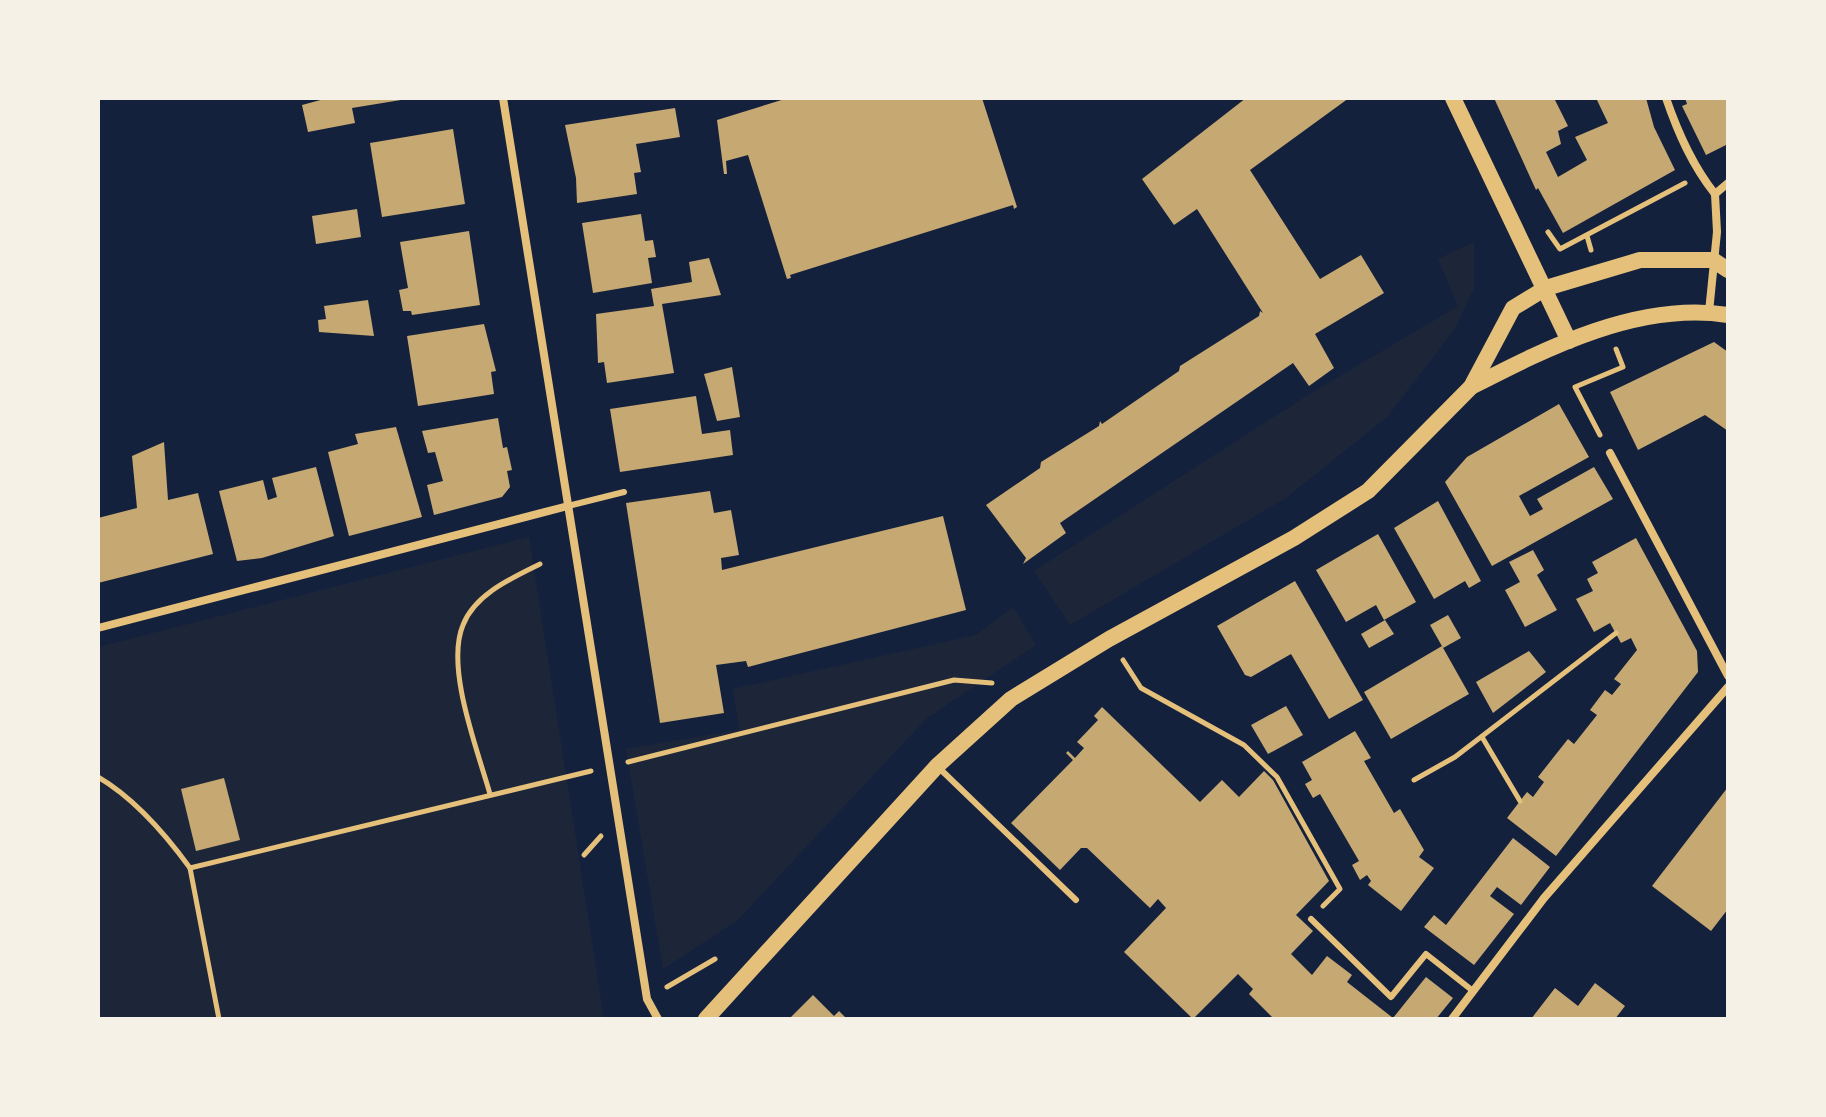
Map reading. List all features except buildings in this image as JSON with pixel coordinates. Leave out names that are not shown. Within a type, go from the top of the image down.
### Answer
[{"type":"main road","points":[[1453,98],[1569,341]]},
{"type":"main road","points":[[706,1019],[937,766],[1011,699],[1109,639],[1294,538],[1368,491],[1471,387],[1513,308],[1546,288],[1640,260],[1713,260],[1728,270]]},
{"type":"main road","points":[[1471,387],[1569,341],[1662,315],[1709,312],[1728,315]]},
{"type":"street","points":[[503,98],[647,999],[658,1019]]},
{"type":"street","points":[[1666,98],[1678,132],[1700,175],[1715,194],[1717,232],[1709,312]]},
{"type":"street","points":[[1715,194],[1728,183]]},
{"type":"street","points":[[1610,453],[1728,676]]},
{"type":"street","points":[[98,628],[568,506]]},
{"type":"street","points":[[1452,1019],[1544,898],[1728,687]]},
{"type":"lane","points":[[568,506],[624,492]]},
{"type":"lane","points":[[937,766],[1076,900]]},
{"type":"lane","points":[[1311,919],[1391,997],[1426,954],[1473,991]]},
{"type":"path","points":[[1545,227],[1560,249],[1700,175]]},
{"type":"path","points":[[490,794],[466,710],[457,652],[463,624],[483,597],[540,564]]},
{"type":"path","points":[[1414,780],[1482,736],[1616,633]]},
{"type":"path","points":[[1109,639],[1141,688],[1244,745],[1277,777],[1340,889],[1311,919]]},
{"type":"path","points":[[190,868],[954,680],[994,683],[1011,699]]},
{"type":"path","points":[[1482,736],[1520,801]]},
{"type":"path","points":[[98,777],[114,787],[171,842],[190,868],[219,1019]]},
{"type":"shaded area","points":[[1474,242],[1474,288],[1456,327],[1388,416],[1286,498],[1070,625],[1034,571],[1308,395],[1458,306],[1438,259]]},
{"type":"shaded area","points":[[529,537],[604,1019],[98,1019],[98,647]]},
{"type":"shaded area","points":[[1013,607],[1036,645],[926,719],[738,920],[663,969],[626,749],[739,730],[733,689],[976,635]]}]
